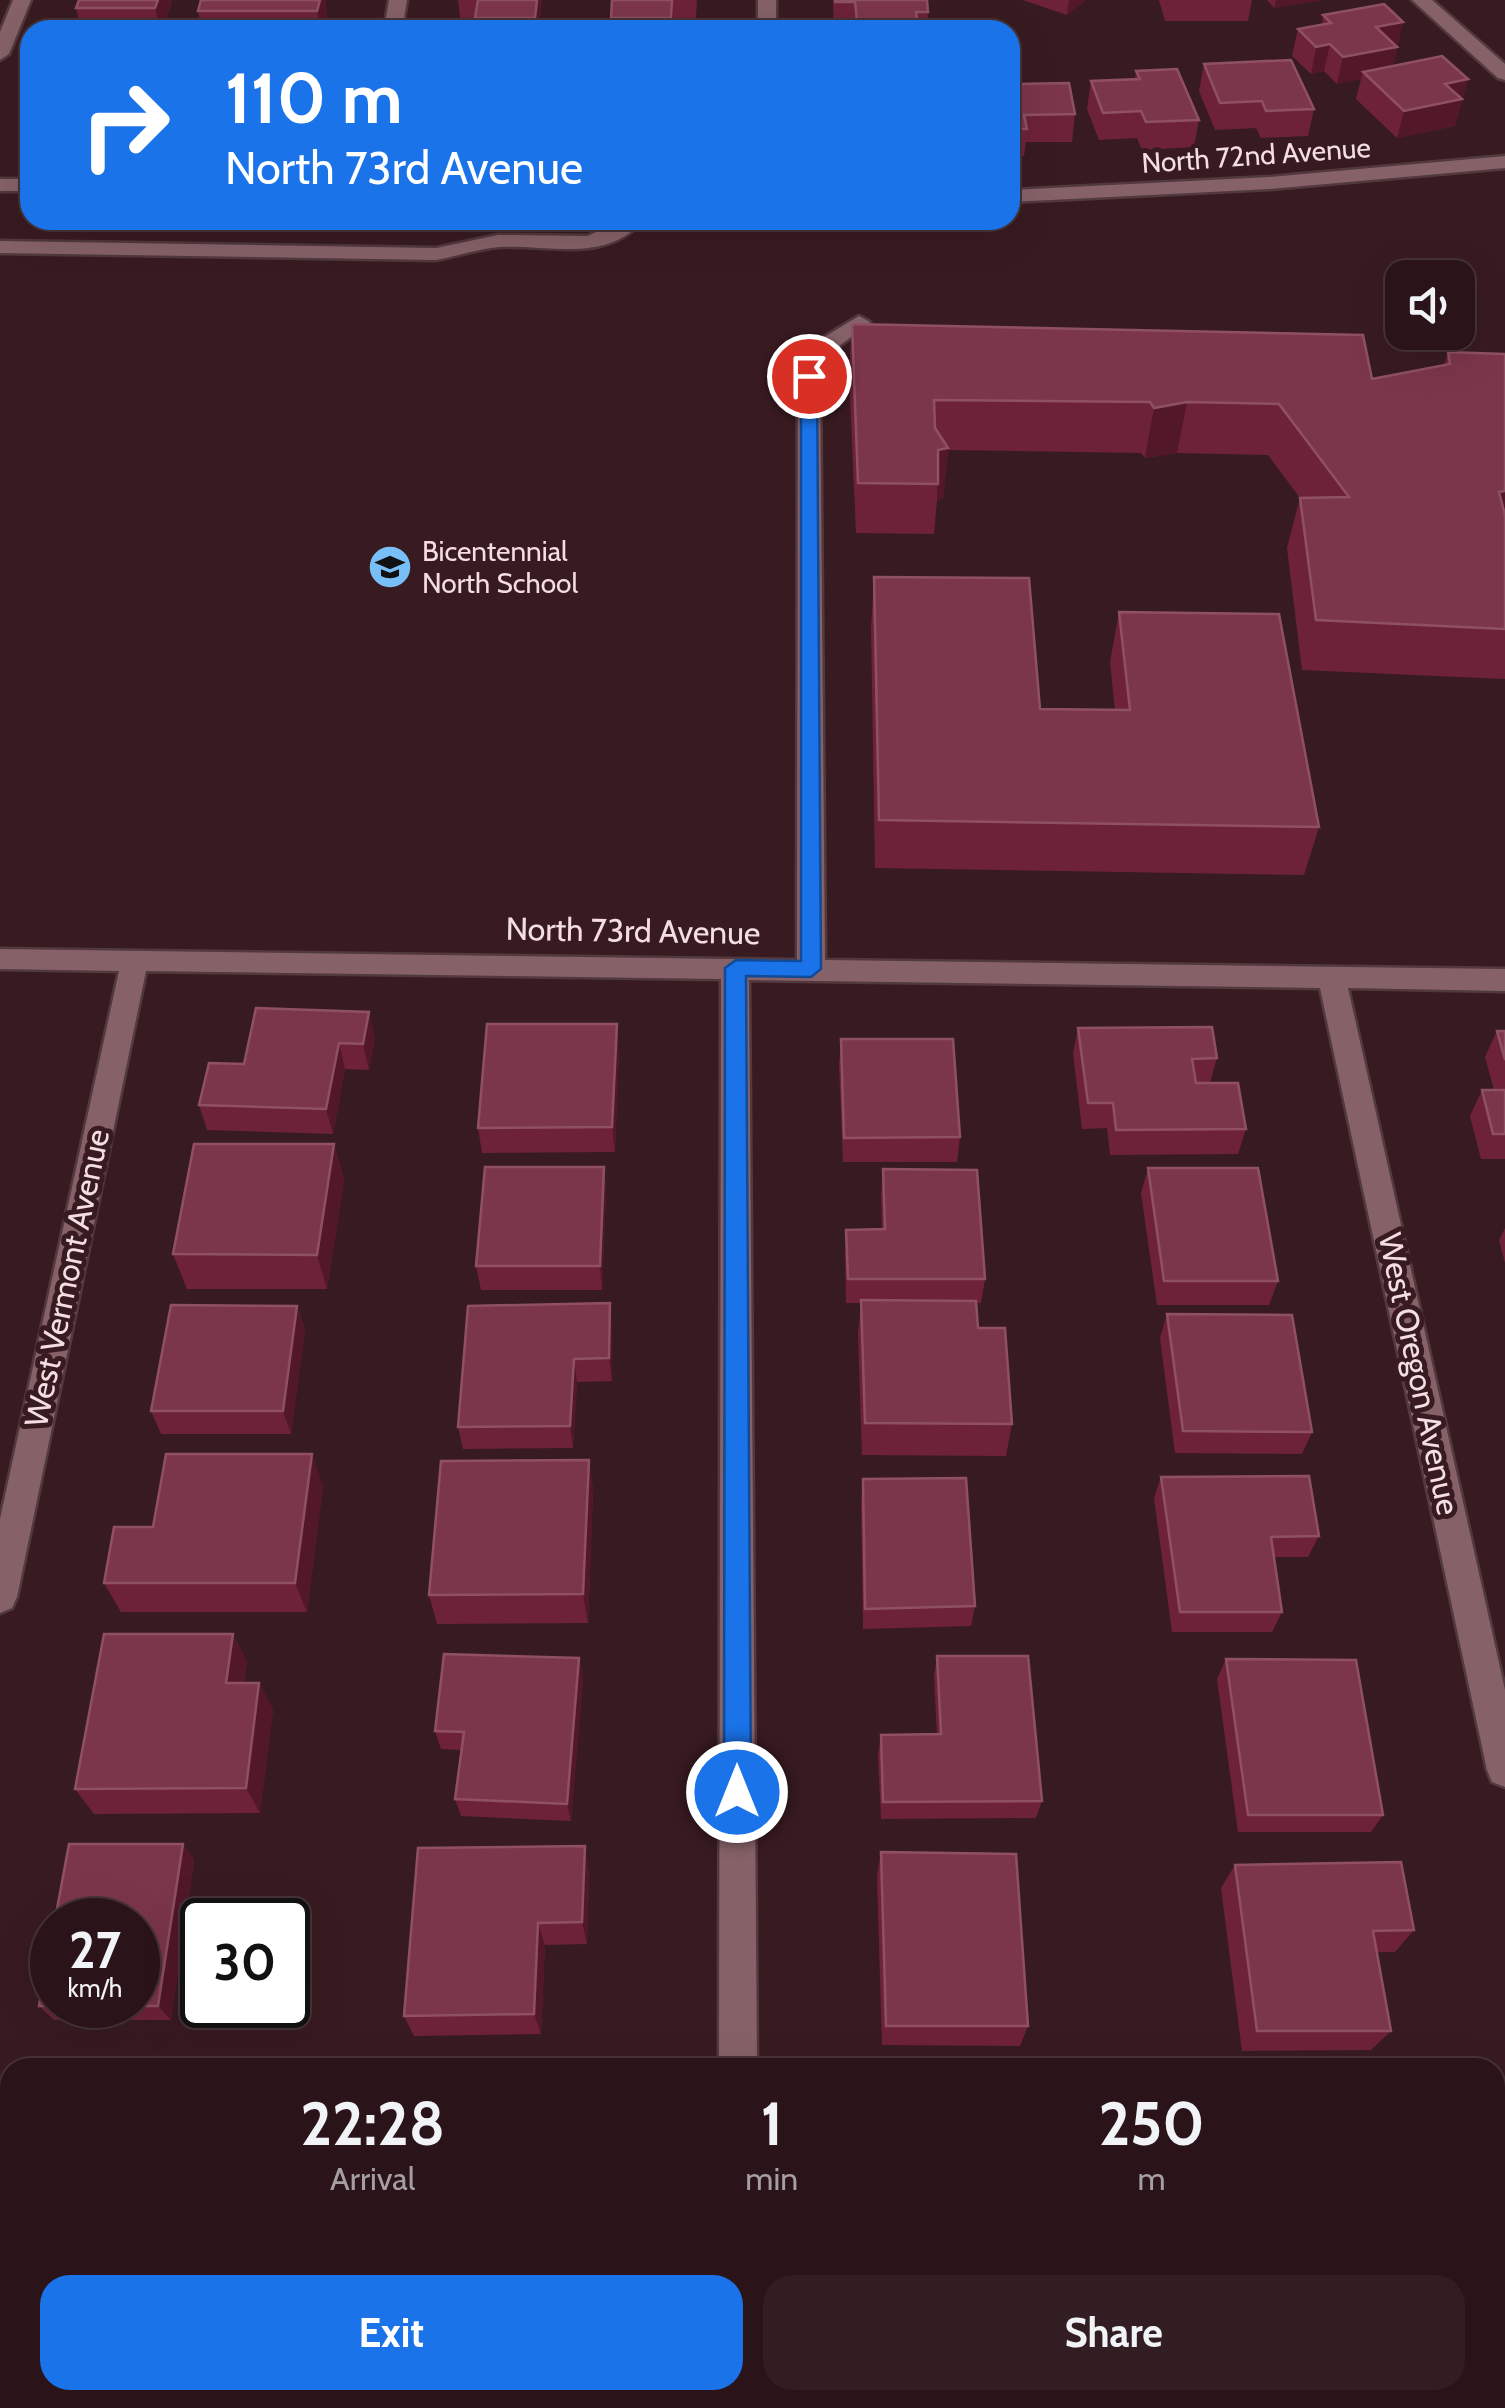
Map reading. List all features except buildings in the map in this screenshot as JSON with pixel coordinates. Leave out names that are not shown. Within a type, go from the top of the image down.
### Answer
[{"type":"street","points":[[0,54],[22,0]]},
{"type":"street","points":[[1420,0],[1505,74]]},
{"type":"street","name":"North 72nd Avenue","points":[[1020,196],[1270,184],[1505,162]]},
{"type":"street","points":[[0,247],[436,254],[497,241],[598,242],[624,230]]},
{"type":"street","points":[[811,969],[809,376],[824,347],[859,322]]},
{"type":"street","name":"North 73rd Avenue","points":[[0,958],[1505,980]]},
{"type":"street","name":"West Vermont Avenue","points":[[0,1596],[135,960]]},
{"type":"street","points":[[736,968],[738,2058]]},
{"type":"street","name":"West Oregon Avenue","points":[[1332,979],[1505,1770]]},
{"type":"place","name":"Bicentennial North School","points":[[390,567]]},
{"type":"route","points":[[737,1792],[736,968],[811,969],[809,376]]}]
